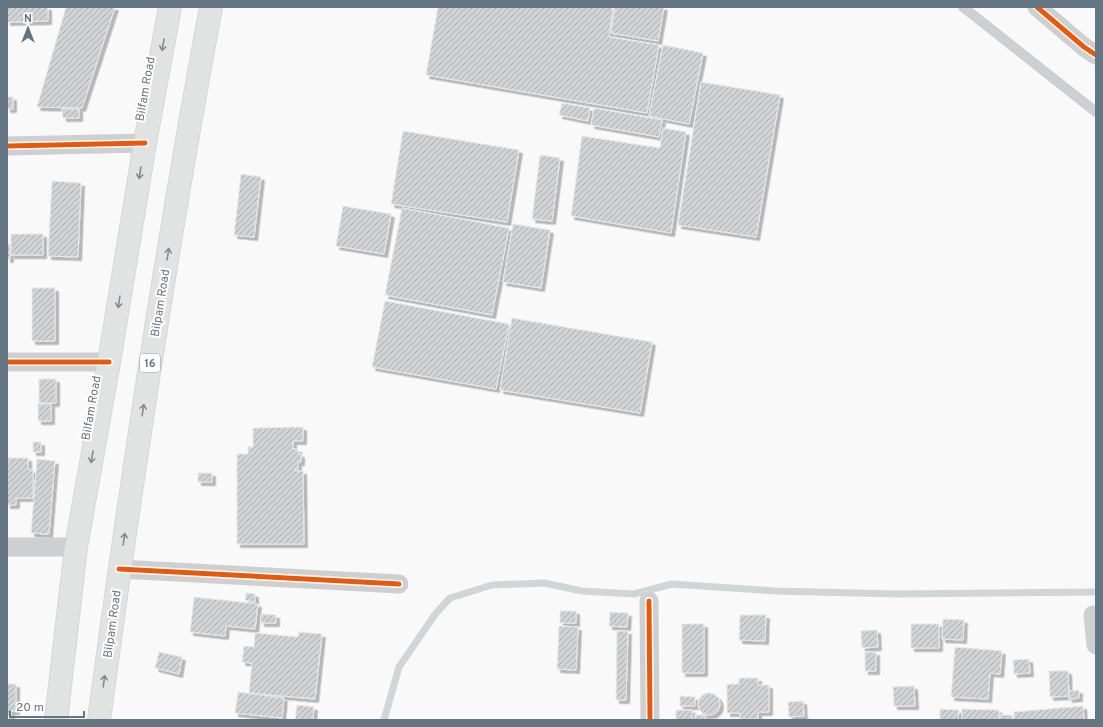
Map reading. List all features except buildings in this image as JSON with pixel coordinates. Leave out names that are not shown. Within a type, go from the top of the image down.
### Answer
[{"type":"main road","name":"Bilfam Road","points":[[56,720],[76,546],[109,362],[145,143],[170,7]]},
{"type":"main road","name":"Bilpam Road","points":[[99,720],[119,568],[184,151],[211,7]]},
{"type":"street","points":[[1036,7],[1084,47],[1096,55]]},
{"type":"street","points":[[7,146],[145,143]]},
{"type":"street","points":[[7,362],[109,362]]},
{"type":"street","points":[[7,547],[76,546]]},
{"type":"street","points":[[119,568],[399,584]]},
{"type":"street","points":[[650,601],[650,720]]},
{"type":"street","points":[[1093,615],[1096,645]]},
{"type":"lane","points":[[963,7],[1096,112]]},
{"type":"waterway","points":[[384,720],[399,667],[436,613],[450,598],[492,585],[544,583],[582,591],[634,594],[672,584],[775,591],[897,594],[1096,592]]},
{"type":"cycle path","points":[[1037,7],[1084,47],[1096,55]]},
{"type":"cycle path","points":[[7,146],[145,143]]},
{"type":"cycle path","points":[[7,362],[109,362]]},
{"type":"cycle path","points":[[119,569],[399,584]]},
{"type":"cycle path","points":[[649,601],[650,720]]}]
